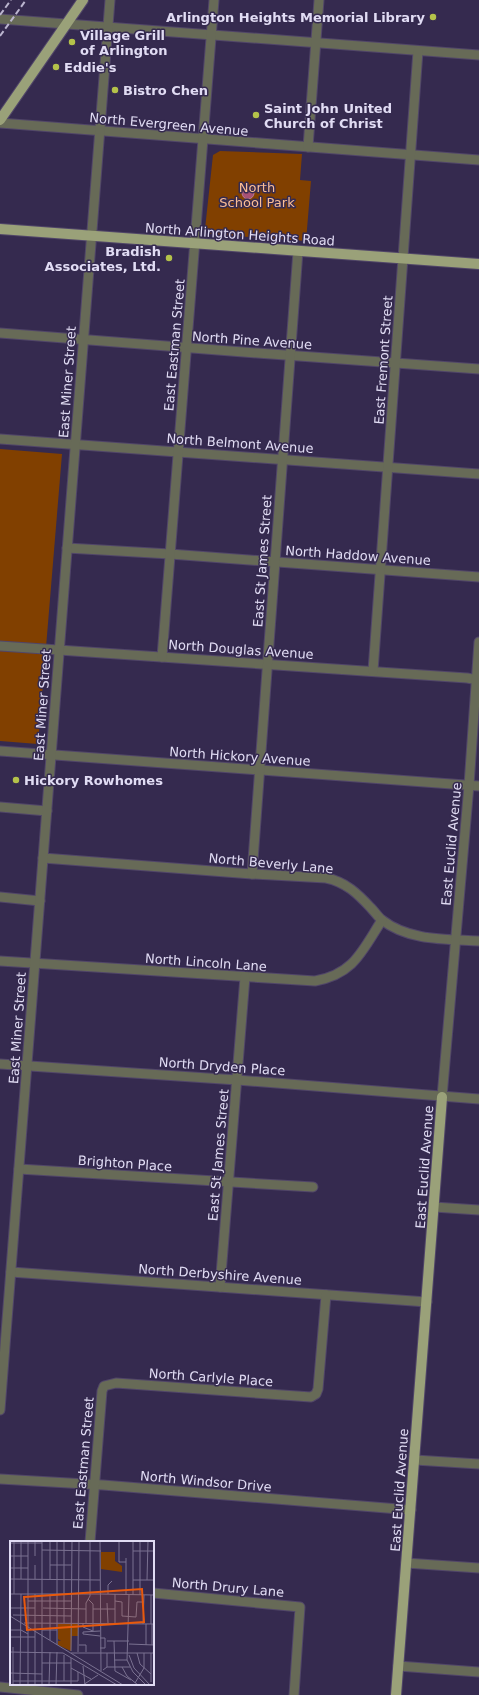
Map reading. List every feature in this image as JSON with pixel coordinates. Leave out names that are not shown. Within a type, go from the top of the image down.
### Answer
[{"type":"main road","points":[[0,120],[83,0]]},
{"type":"main road","name":"North Arlington Heights Road","points":[[0,229],[479,264]]},
{"type":"main road","name":"East Euclid Avenue","points":[[396,1695],[442,1097]]},
{"type":"street","name":"East Miner Street","points":[[0,1410],[110,0]]},
{"type":"street","name":"East Eastman Street","points":[[162,657],[214,0]]},
{"type":"street","points":[[308,147],[319,0]]},
{"type":"street","points":[[0,19],[479,55]]},
{"type":"street","name":"East Fremont Street","points":[[373,671],[418,51]]},
{"type":"street","name":"North Evergreen Avenue","points":[[0,124],[479,160]]},
{"type":"street","name":"East St James Street","points":[[252,874],[298,251]]},
{"type":"street","name":"North Pine Avenue","points":[[0,333],[186,349],[479,369]]},
{"type":"street","name":"North Belmont Avenue","points":[[0,438],[283,458],[388,468],[479,474]]},
{"type":"street","name":"North Haddow Avenue","points":[[67,548],[170,554],[380,571],[479,577]]},
{"type":"street","name":"East Euclid Avenue","points":[[442,1097],[478,680],[479,642]]},
{"type":"street","name":"North Douglas Avenue","points":[[0,646],[373,671],[478,680]]},
{"type":"street","name":"North Hickory Avenue","points":[[0,751],[479,786]]},
{"type":"street","points":[[0,807],[47,811]]},
{"type":"street","name":"North Beverly Lane","points":[[43,858],[252,874],[326,878],[336,880],[358,894],[382,920],[405,932],[422,938],[479,941]]},
{"type":"street","points":[[0,897],[40,901]]},
{"type":"street","name":"North Lincoln Lane","points":[[0,961],[304,982],[326,979],[344,972],[358,956],[382,920]]},
{"type":"street","name":"East St James Street","points":[[220,1287],[245,977]]},
{"type":"street","name":"North Dryden Place","points":[[0,1064],[237,1080],[479,1100]]},
{"type":"street","name":"Brighton Place","points":[[19,1169],[313,1187]]},
{"type":"street","points":[[434,1208],[479,1210]]},
{"type":"street","name":"North Derbyshire Avenue","points":[[11,1272],[326,1296],[427,1302]]},
{"type":"street","name":"North Carlyle Place","points":[[104,1386],[116,1383],[310,1397],[316,1394],[319,1383],[326,1296]]},
{"type":"street","name":"East Eastman Street","points":[[90,1541],[102,1391],[104,1386]]},
{"type":"street","points":[[415,1460],[479,1464]]},
{"type":"street","name":"North Windsor Drive","points":[[0,1479],[411,1510]]},
{"type":"street","points":[[406,1563],[479,1568]]},
{"type":"street","name":"North Drury Lane","points":[[154,1593],[300,1607],[294,1695]]},
{"type":"street","points":[[398,1666],[479,1672]]},
{"type":"street","points":[[0,1687],[77,1695]]},
{"type":"green space","name":"North School Park","points":[[220,151],[302,154],[300,180],[311,181],[306,241],[209,234],[205,229],[213,155]]},
{"type":"green space","points":[[0,449],[62,454],[38,744],[0,741]]},
{"type":"shaded area","points":[[248,187],[252,189],[254,193],[252,197],[248,199],[244,197],[242,193],[244,189]]},
{"type":"railway","points":[[0,15],[11,0]]},
{"type":"railway","points":[[0,36],[26,0]]},
{"type":"place","name":"Arlington Heights Memorial Library","points":[[433,17]]},
{"type":"place","name":"Village Grill of Arlington","points":[[72,42]]},
{"type":"place","name":"Eddie's","points":[[56,67]]},
{"type":"place","name":"Bistro Chen","points":[[115,90]]},
{"type":"place","name":"Saint John United Church of Christ","points":[[256,115]]},
{"type":"place","name":"Bradish Associates, Ltd.","points":[[169,258]]},
{"type":"place","name":"Hickory Rowhomes","points":[[16,780]]}]
